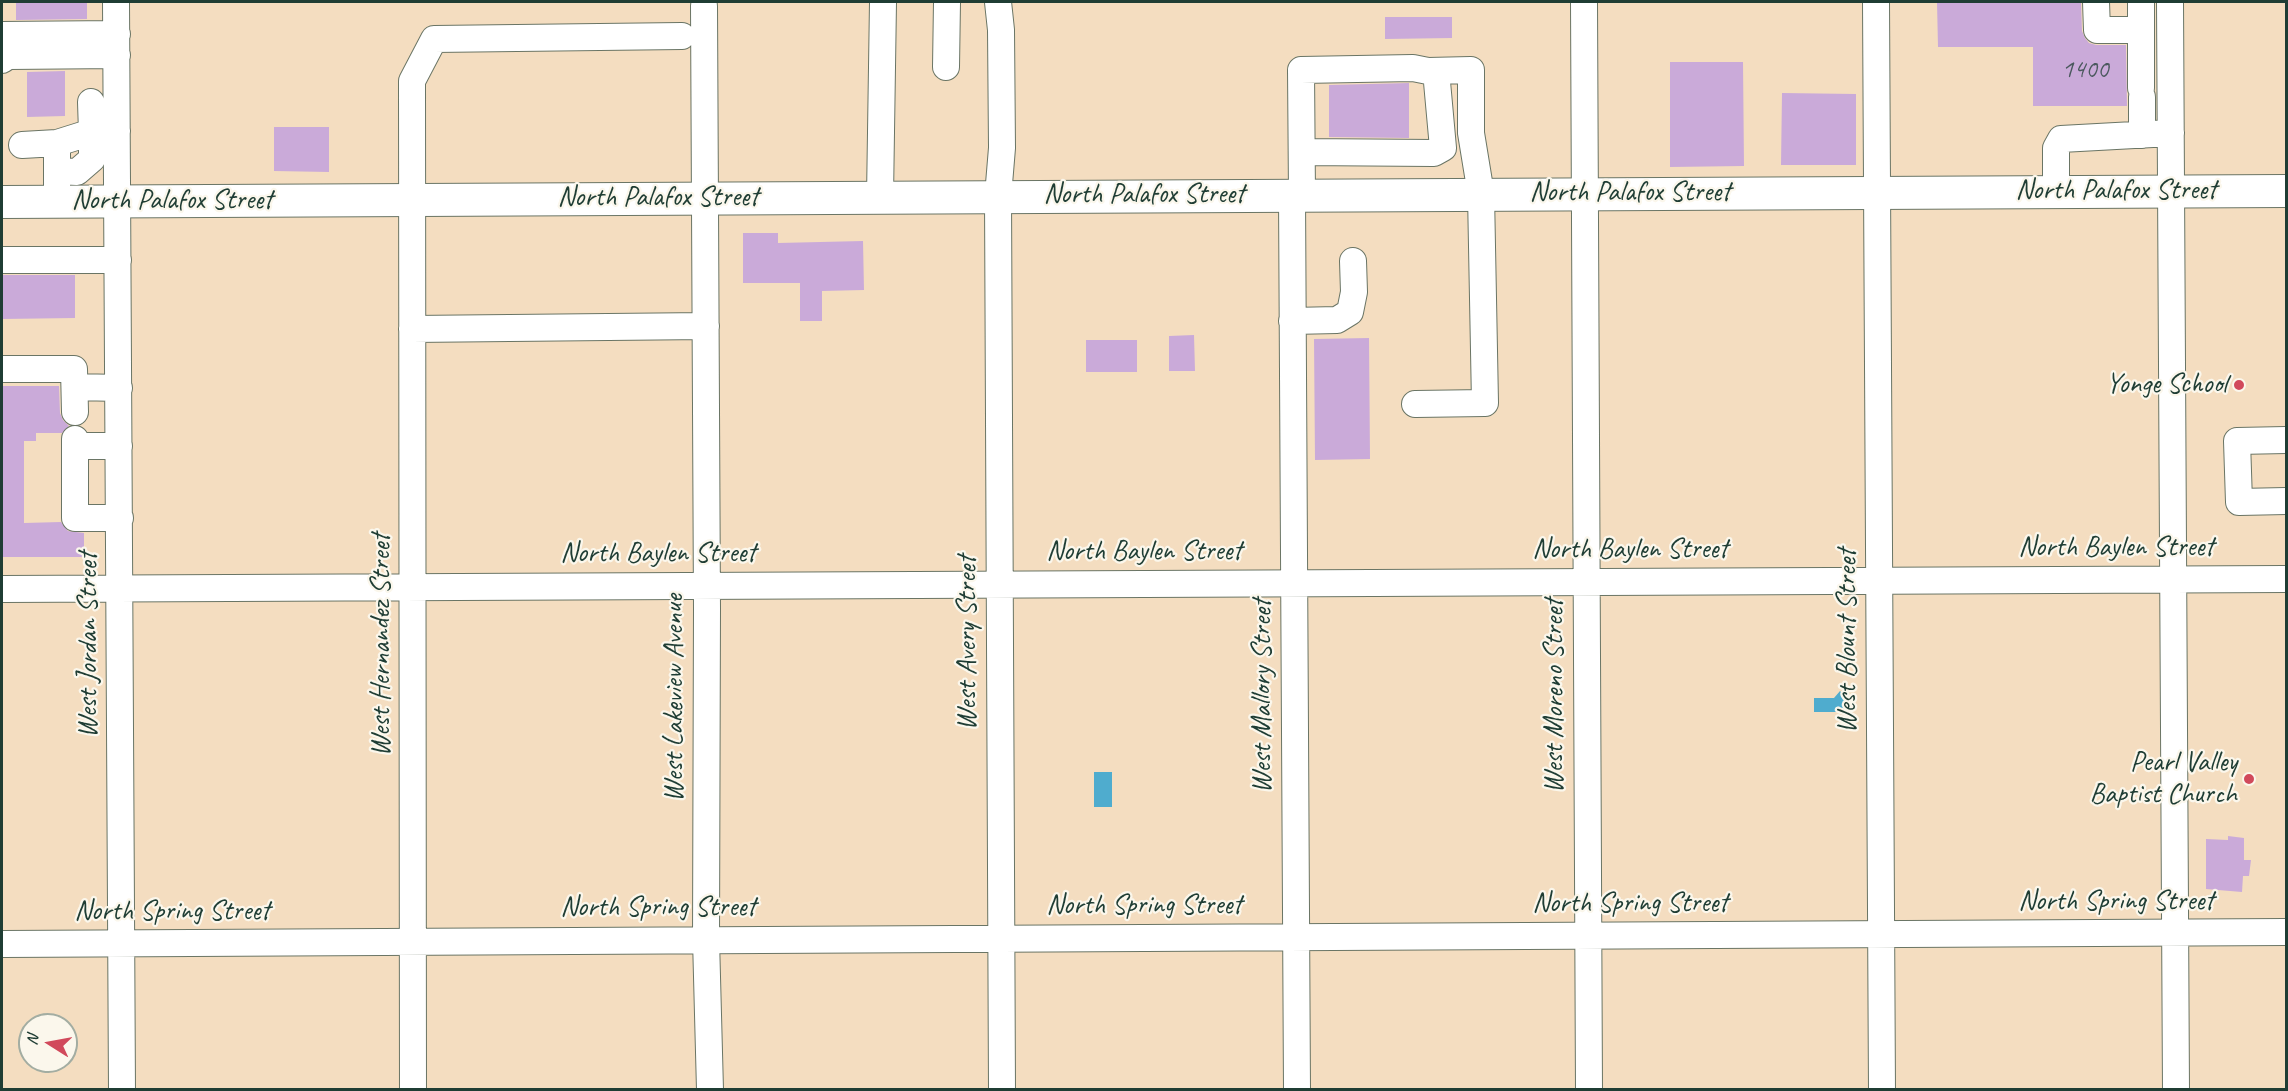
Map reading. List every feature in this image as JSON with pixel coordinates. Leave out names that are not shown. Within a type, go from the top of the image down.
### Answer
[{"type":"main road","name":"North Palafox Street","points":[[2,202],[2286,191]]},
{"type":"street","name":"West Jordan Street","points":[[116,2],[123,943],[122,1089]]},
{"type":"street","points":[[880,197],[883,2]]},
{"type":"street","points":[[946,2],[946,67]]},
{"type":"street","name":"West Avery Street","points":[[998,2],[1001,30],[1002,148],[998,196],[1002,1089]]},
{"type":"street","name":"West Moreno Street","points":[[1584,2],[1589,1089]]},
{"type":"street","name":"West Blount Street","points":[[1876,2],[1882,1089]]},
{"type":"street","points":[[2096,2],[2097,30],[2141,30]]},
{"type":"street","points":[[2141,2],[2142,135]]},
{"type":"street","points":[[2170,2],[2175,579],[2176,1089]]},
{"type":"street","name":"West Lakeview Avenue","points":[[704,6],[706,939],[710,1089]]},
{"type":"street","points":[[2,35],[117,44]]},
{"type":"street","name":"West Hernandez Street","points":[[413,1089],[412,89],[415,72],[434,39],[682,36]]},
{"type":"street","points":[[2,60],[8,57],[117,44]]},
{"type":"street","name":"West Mallory Street","points":[[1297,1089],[1292,321],[1297,195],[1302,152],[1301,70],[1413,68],[1436,70]]},
{"type":"street","points":[[1415,405],[1485,403],[1481,194],[1471,133],[1471,70],[1436,70],[1443,148]]},
{"type":"street","points":[[57,171],[77,171],[92,159],[91,102]]},
{"type":"street","points":[[22,145],[57,143],[92,132],[117,131]]},
{"type":"street","points":[[2056,191],[2056,148],[2061,140],[2171,133]]},
{"type":"street","points":[[57,143],[57,201]]},
{"type":"street","points":[[1302,152],[1434,153],[1443,148],[1474,148]]},
{"type":"street","points":[[2,260],[118,260]]},
{"type":"street","points":[[1292,321],[1337,320],[1350,312],[1354,292],[1353,261]]},
{"type":"street","points":[[412,329],[706,326]]},
{"type":"street","points":[[2,369],[74,369],[75,399],[119,388]]},
{"type":"street","points":[[2286,440],[2237,441],[2239,502],[2286,501]]},
{"type":"street","points":[[119,446],[75,442],[75,518],[120,518]]},
{"type":"street","name":"North Baylen Street","points":[[2,589],[2286,579]]},
{"type":"street","name":"North Spring Street","points":[[2,944],[2286,932]]},
{"type":"water","points":[[1840,691],[1850,702],[1840,712],[1814,712],[1814,698],[1834,698]]},
{"type":"water","points":[[1094,772],[1112,772],[1112,807],[1094,807]]},
{"type":"building","points":[[16,2],[87,2],[87,19],[16,20]]},
{"type":"building","points":[[1937,2],[2081,2],[2082,31],[2089,43],[2126,45],[2127,106],[2033,106],[2033,47],[1938,47]]},
{"type":"building","points":[[1385,17],[1452,17],[1452,38],[1385,39]]},
{"type":"building","points":[[1670,62],[1743,62],[1744,166],[1670,167]]},
{"type":"building","points":[[65,71],[65,116],[27,117],[27,72]]},
{"type":"building","points":[[1409,83],[1409,138],[1329,137],[1329,85]]},
{"type":"building","points":[[1782,93],[1856,94],[1856,165],[1781,165]]},
{"type":"building","points":[[274,127],[329,127],[329,172],[274,171]]},
{"type":"building","points":[[743,233],[778,233],[778,243],[863,241],[864,290],[822,291],[822,321],[800,321],[800,283],[743,283]]},
{"type":"building","points":[[2,275],[75,275],[75,318],[2,319]]},
{"type":"building","points":[[1194,335],[1195,371],[1169,371],[1169,336]]},
{"type":"building","points":[[1369,338],[1370,459],[1315,460],[1314,339]]},
{"type":"building","points":[[1086,340],[1137,340],[1137,372],[1086,372]]},
{"type":"building","points":[[2,386],[59,386],[60,413],[69,426],[62,433],[36,433],[36,441],[24,441],[24,523],[61,522],[68,531],[84,533],[84,557],[2,557]]},
{"type":"building","points":[[2228,836],[2244,838],[2244,860],[2251,860],[2249,876],[2243,876],[2242,892],[2206,889],[2206,839],[2228,840]]},
{"type":"place","name":"Yonge School","points":[[2239,385]]},
{"type":"place","name":"Pearl Valley Baptist Church","points":[[2249,779]]}]
